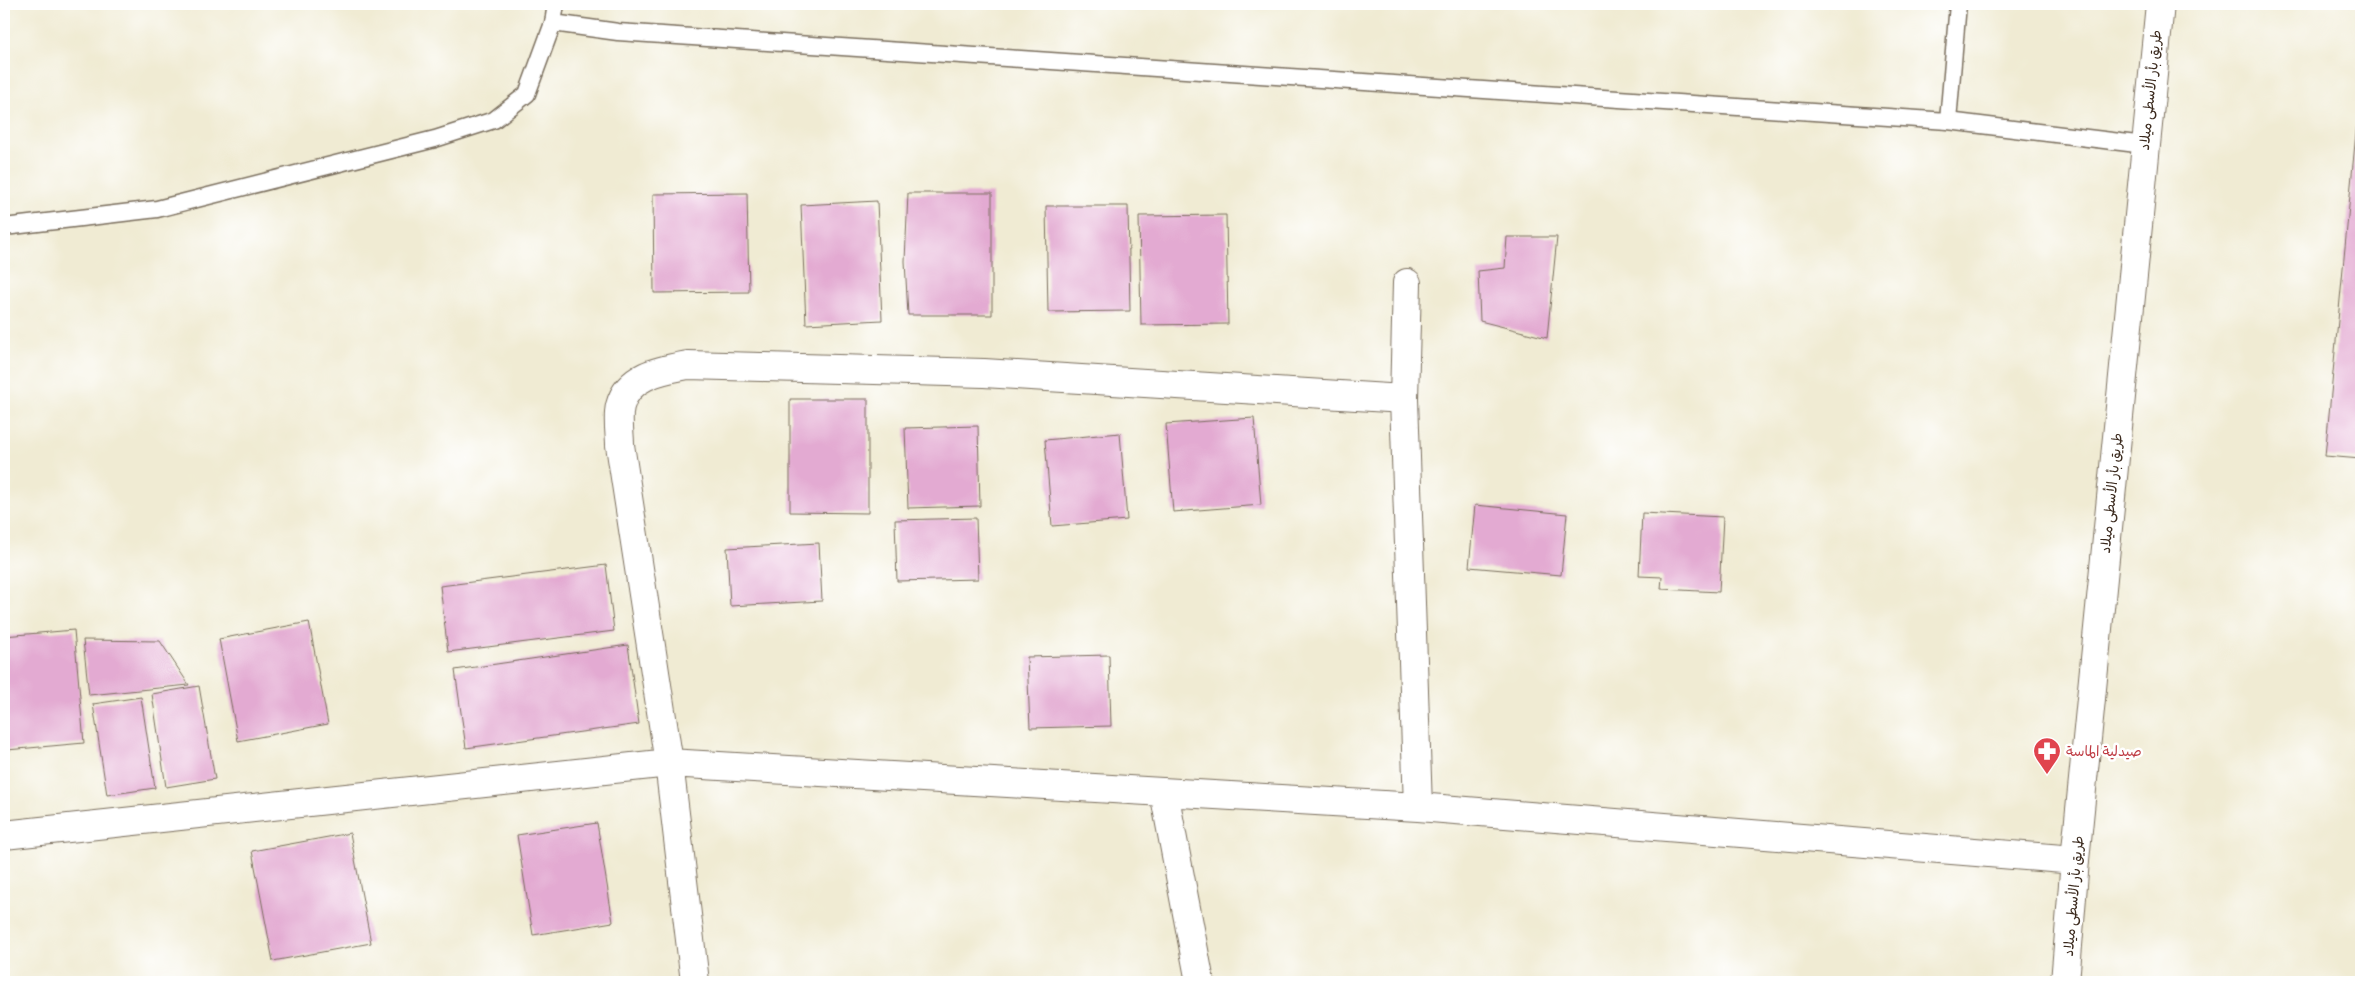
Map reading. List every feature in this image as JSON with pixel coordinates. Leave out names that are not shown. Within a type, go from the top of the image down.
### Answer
[{"type":"street","name":"طريق بأر الأسطى ميلاد","points":[[2066,982],[2075,860],[2144,145],[2160,4]]},
{"type":"street","points":[[1407,283],[1404,399],[1418,808]]},
{"type":"street","points":[[695,982],[669,763],[620,445],[620,406],[633,383],[656,370],[688,365],[984,373],[1404,399]]},
{"type":"street","points":[[4,835],[669,763],[1418,808],[2075,860]]},
{"type":"street","points":[[1164,792],[1200,982]]},
{"type":"lane","points":[[4,227],[157,209],[435,139],[494,120],[526,94],[553,23],[556,4]]},
{"type":"lane","points":[[1948,121],[1958,4]]},
{"type":"lane","points":[[553,23],[618,32],[1948,121],[2144,145]]},
{"type":"building","points":[[2361,91],[2361,459],[2325,456]]},
{"type":"building","points":[[747,193],[749,292],[654,293],[653,194]]},
{"type":"building","points":[[908,193],[992,193],[992,315],[908,315],[905,261]]},
{"type":"building","points":[[877,201],[882,320],[806,324],[801,205]]},
{"type":"building","points":[[1046,206],[1128,206],[1130,311],[1048,312]]},
{"type":"building","points":[[1226,215],[1228,324],[1141,325],[1139,216]]},
{"type":"building","points":[[1507,237],[1557,237],[1547,338],[1480,321],[1478,271],[1505,268]]},
{"type":"building","points":[[790,399],[868,399],[868,513],[790,512]]},
{"type":"building","points":[[1254,418],[1261,505],[1173,512],[1166,424]]},
{"type":"building","points":[[978,426],[980,506],[908,508],[905,428]]},
{"type":"building","points":[[1120,433],[1127,520],[1052,526],[1045,440]]},
{"type":"building","points":[[1475,505],[1567,514],[1561,575],[1469,567]]},
{"type":"building","points":[[1642,513],[1723,517],[1719,592],[1661,589],[1662,577],[1639,576]]},
{"type":"building","points":[[976,518],[978,579],[897,581],[895,520]]},
{"type":"building","points":[[819,543],[822,601],[730,606],[727,548]]},
{"type":"building","points":[[606,565],[614,631],[448,652],[440,586]]},
{"type":"building","points":[[309,622],[328,724],[238,741],[219,639]]},
{"type":"building","points":[[74,630],[84,743],[7,750],[4,715],[4,636]]},
{"type":"building","points":[[83,640],[160,641],[189,685],[89,695]]},
{"type":"building","points":[[628,645],[639,724],[466,748],[455,670]]},
{"type":"building","points":[[1109,655],[1111,726],[1030,728],[1027,657]]},
{"type":"building","points":[[199,686],[215,779],[166,787],[152,694]]},
{"type":"building","points":[[141,697],[155,788],[107,795],[93,704]]},
{"type":"building","points":[[597,823],[613,922],[533,935],[517,835]]},
{"type":"building","points":[[350,833],[371,943],[273,961],[252,851]]},
{"type":"place","name":"صيدلية الماسة","points":[[2047,775]]}]
